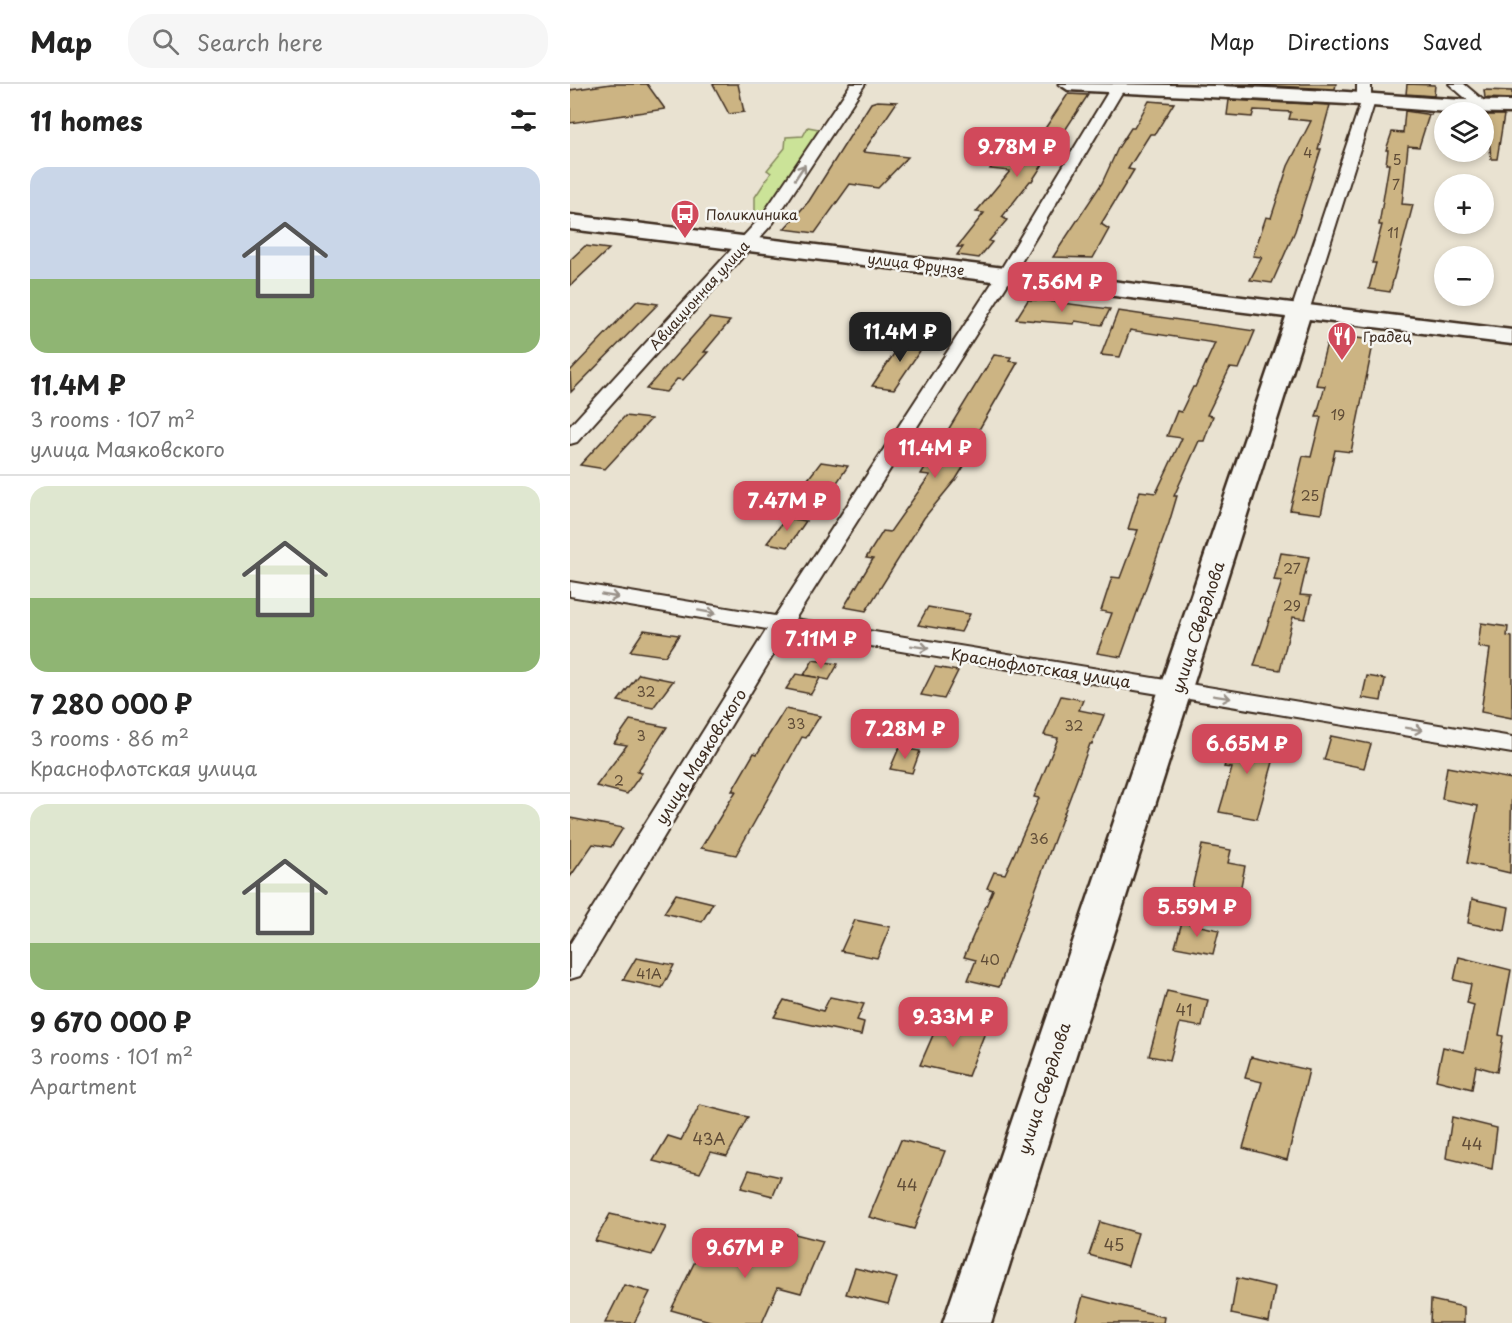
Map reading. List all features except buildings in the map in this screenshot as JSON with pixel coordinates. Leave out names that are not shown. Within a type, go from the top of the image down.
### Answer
[{"type":"street","name":"Авиационная улица","points":[[570,438],[767,220],[858,84]]},
{"type":"street","points":[[1068,84],[1366,92],[1434,104]]},
{"type":"street","points":[[1456,84],[1478,102]]},
{"type":"street","name":"улица Маяковского","points":[[570,968],[781,624],[1006,274],[1120,86]]},
{"type":"street","name":"улица Свердлова","points":[[967,1323],[1300,311],[1366,92]]},
{"type":"street","points":[[1494,105],[1512,106]]},
{"type":"street","name":"улица Фрунзе","points":[[570,222],[1512,337]]},
{"type":"street","name":"Краснофлотская улица","points":[[570,589],[1512,745]]},
{"type":"green space","points":[[808,127],[819,129],[770,213],[755,214],[755,197],[771,173],[767,170],[785,148],[786,137],[803,136]]},
{"type":"place","name":"Поликлиника","points":[[685,240]]},
{"type":"place","name":"Градец","points":[[1342,362]]}]
